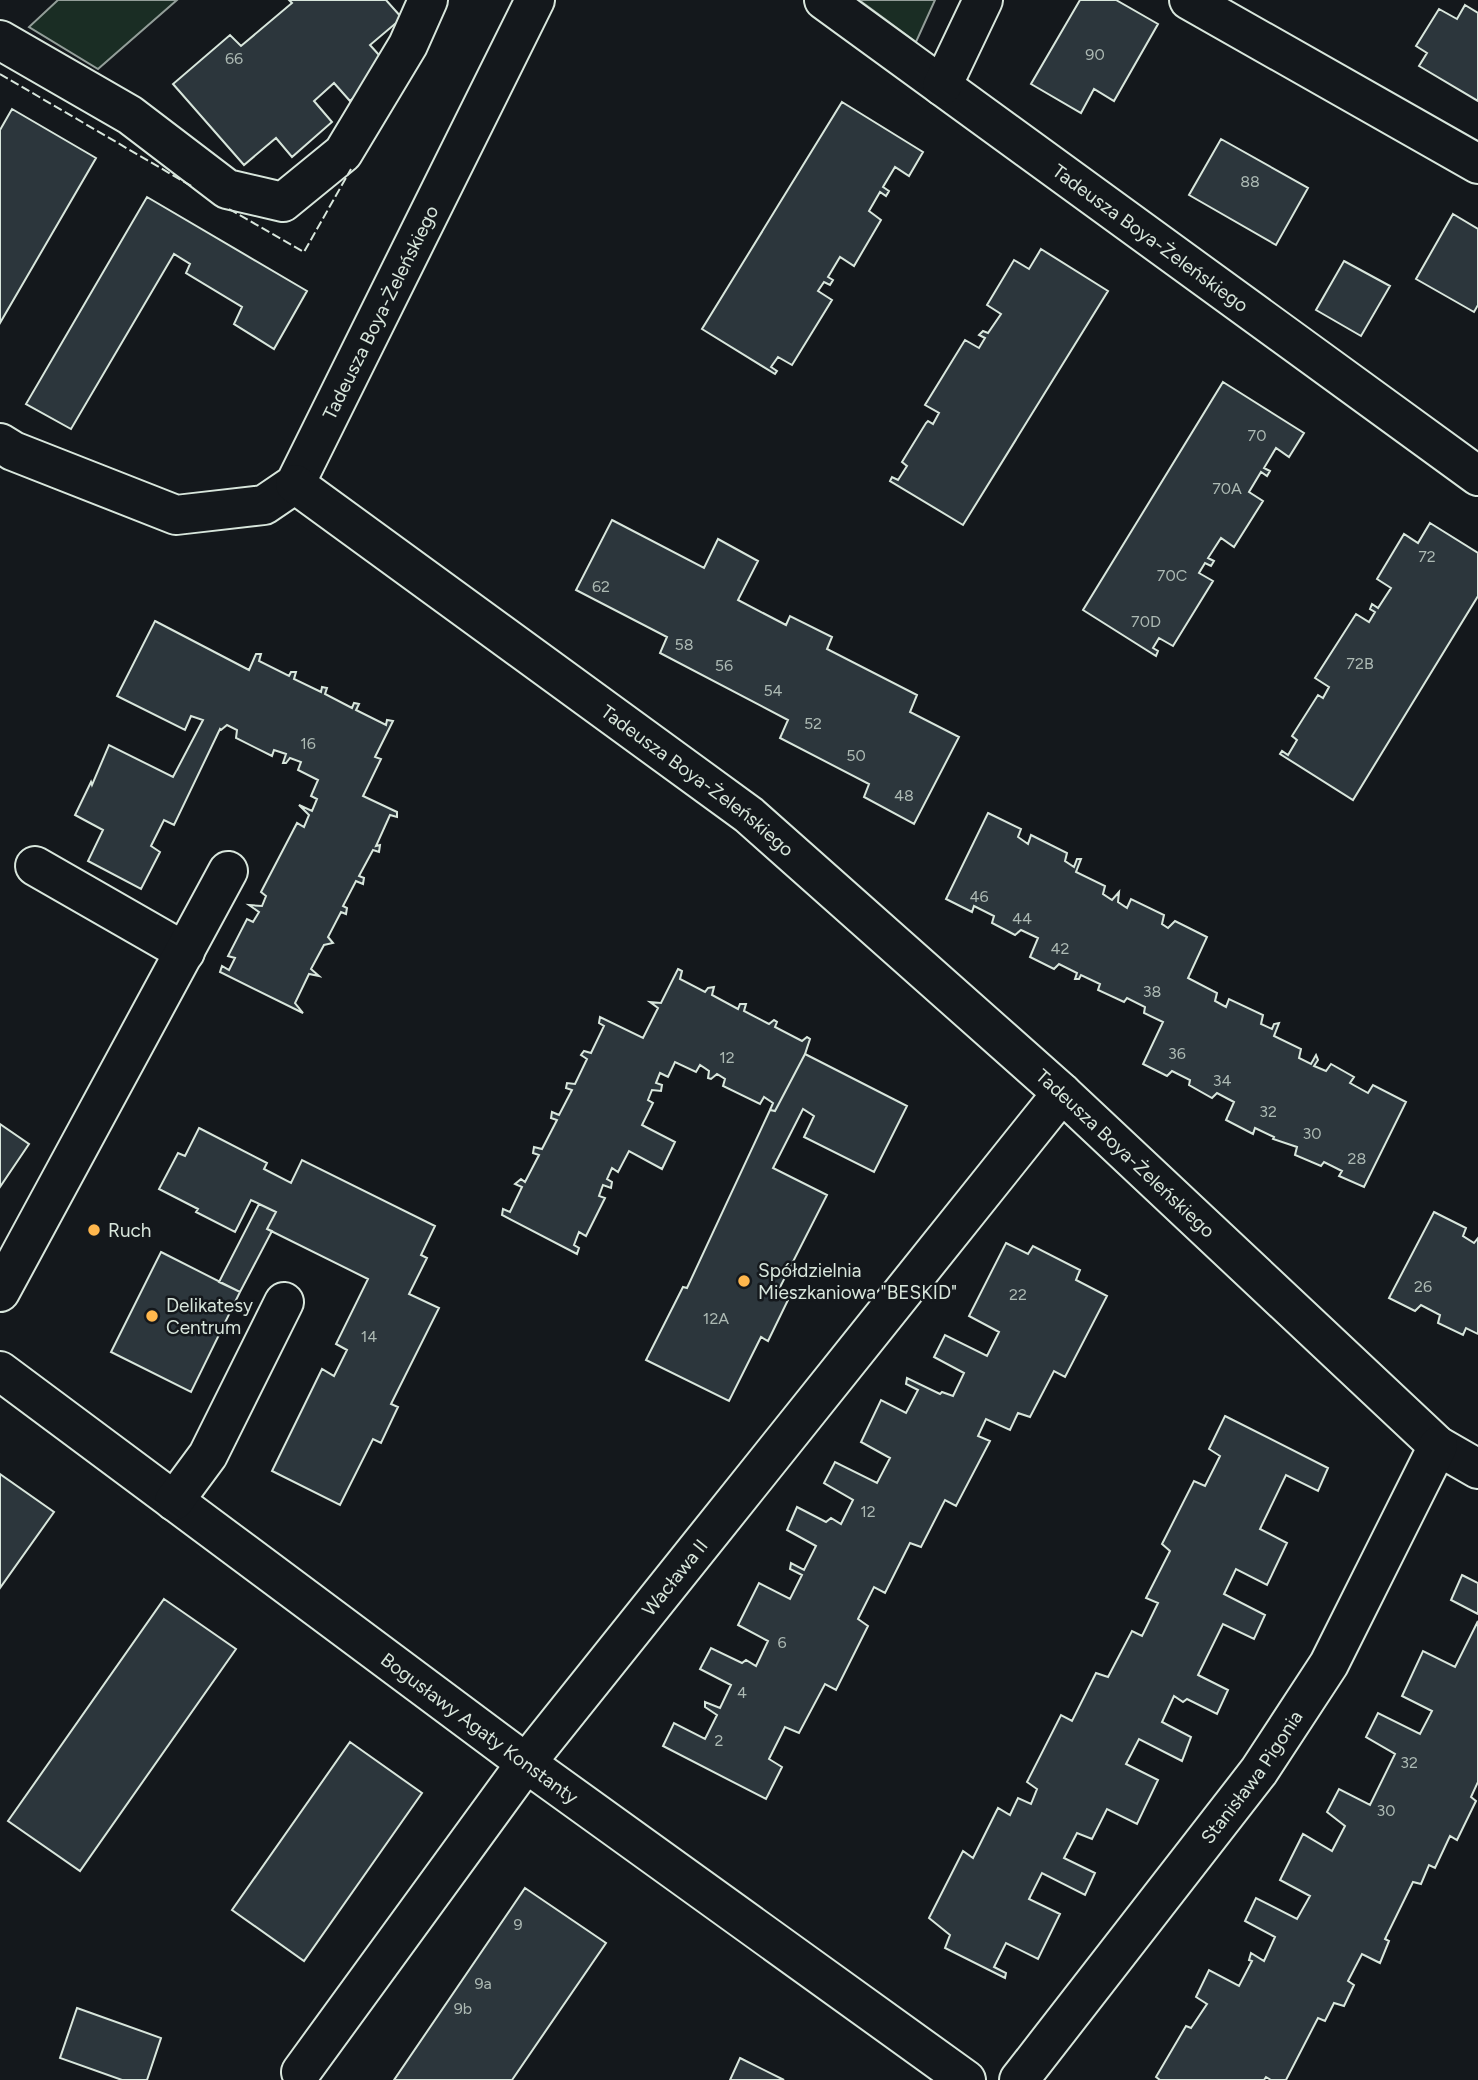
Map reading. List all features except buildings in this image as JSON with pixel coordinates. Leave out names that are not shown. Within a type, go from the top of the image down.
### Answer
[{"type":"street","points":[[0,40],[130,115],[227,189],[283,202],[343,153],[408,45],[428,0]]},
{"type":"street","name":"Tadeusza Boya-Żeleńskiego","points":[[535,0],[295,484],[749,816],[1062,1093],[1438,1446],[1478,1469]]},
{"type":"street","name":"Tadeusza Boya-Żeleńskiego","points":[[824,0],[1478,476]]},
{"type":"street","points":[[942,86],[983,0]]},
{"type":"street","points":[[1189,0],[1478,164]]},
{"type":"street","points":[[0,443],[13,451],[176,515],[264,505],[295,484]]},
{"type":"street","points":[[35,866],[185,951]]},
{"type":"street","points":[[0,1292],[229,871]]},
{"type":"street","name":"Wacława II","points":[[301,2071],[526,1763],[1062,1093]]},
{"type":"street","points":[[174,1501],[208,1455],[284,1302]]},
{"type":"street","name":"Bogusławy Agaty Konstanty","points":[[0,1371],[526,1763],[966,2080]]},
{"type":"street","name":"Stanisława Pigonia","points":[[1019,2080],[1259,1771],[1329,1664],[1438,1446]]},
{"type":"green space","points":[[58,0],[177,0],[98,69],[29,27]]},
{"type":"green space","points":[[859,0],[935,0],[916,42]]},
{"type":"fence","points":[[0,74],[193,187]]},
{"type":"fence","points":[[229,209],[304,252],[351,169]]},
{"type":"place","name":"Ruch","points":[[94,1230]]},
{"type":"place","name":"Spółdzielnia Mieszkaniowa \"BESKID\"","points":[[744,1281]]},
{"type":"place","name":"Delikatesy Centrum","points":[[152,1316]]}]
